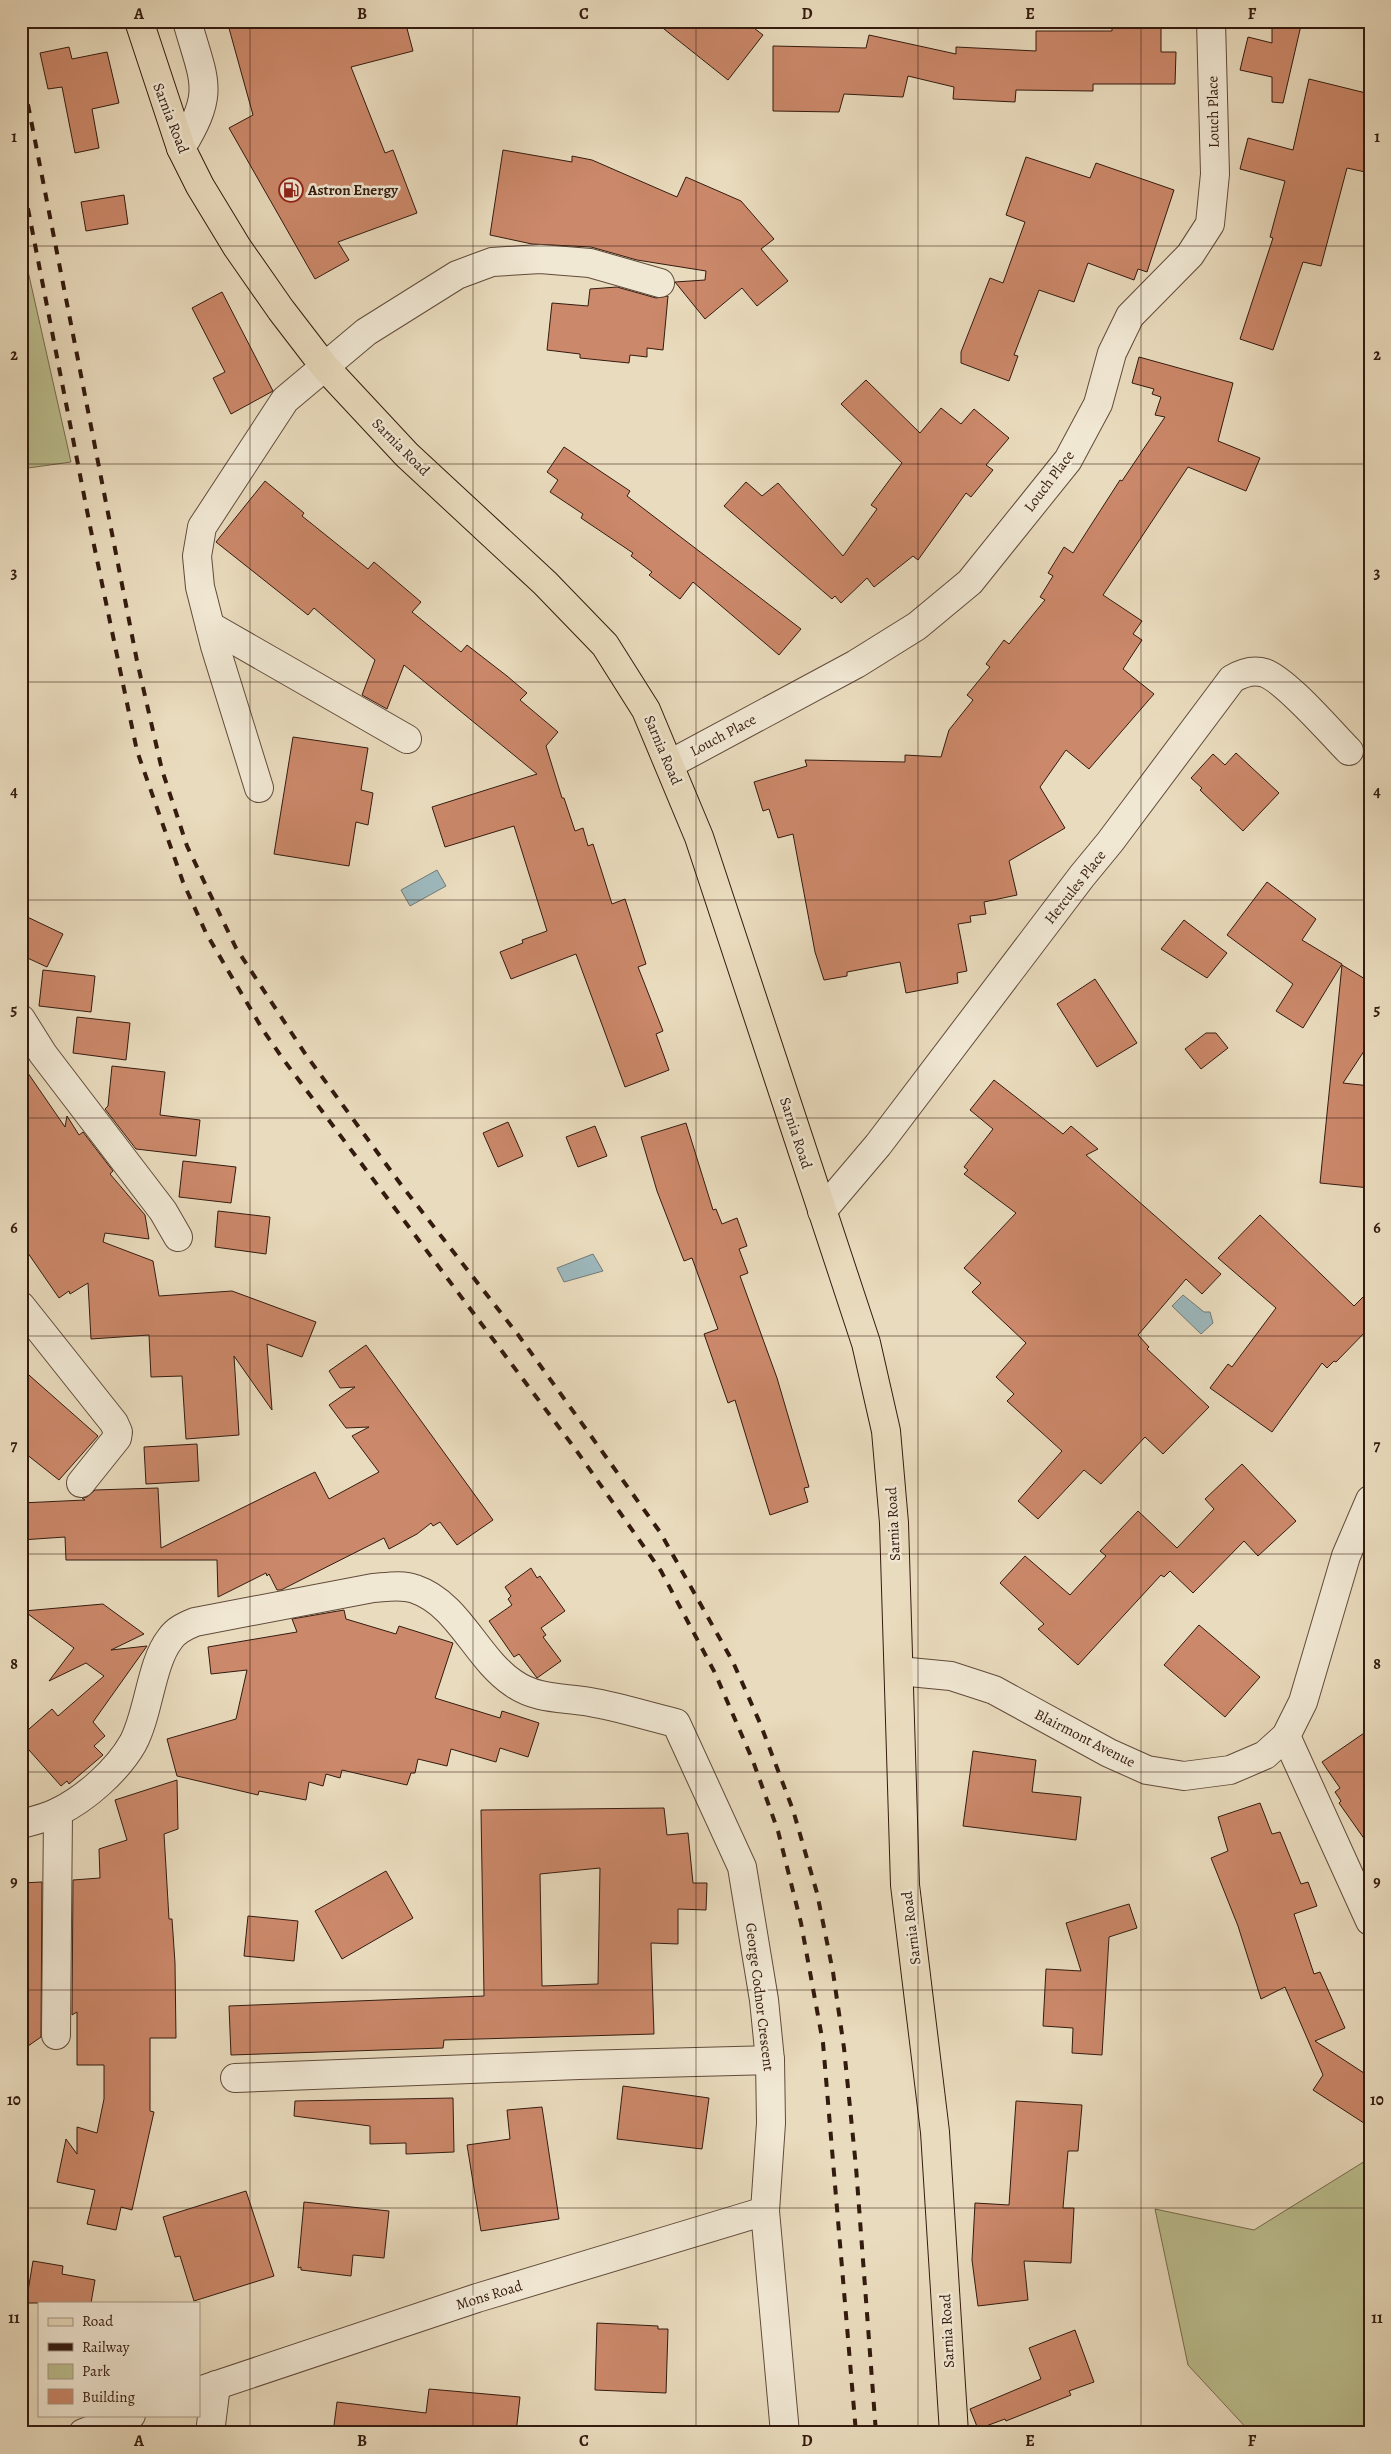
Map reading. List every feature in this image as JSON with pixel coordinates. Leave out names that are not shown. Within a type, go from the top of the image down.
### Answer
[{"type":"main road","name":"Sarnia Road","points":[[138,21],[181,148],[200,186],[237,247],[281,310],[324,366],[406,455],[545,583],[605,646],[646,710],[699,837],[866,1343],[886,1430],[894,1523],[905,1886],[935,2132],[954,2433]]},
{"type":"street","points":[[181,148],[196,123],[205,92],[204,81],[187,21]]},
{"type":"street","name":"Louch Place","points":[[670,764],[856,664],[917,626],[970,582],[1068,460],[1098,404],[1112,353],[1130,316],[1190,255],[1210,224],[1215,174],[1211,21]]},
{"type":"street","points":[[259,788],[210,626],[200,587],[197,556],[202,527],[285,400],[366,332],[457,275],[492,262],[540,259],[590,263],[660,283]]},
{"type":"street","points":[[210,626],[407,739]]},
{"type":"street","name":"Hercules Place","points":[[822,1211],[878,1145],[1232,679],[1240,674],[1254,671],[1265,674],[1281,683],[1349,752]]},
{"type":"street","points":[[21,1019],[43,1054],[163,1211],[178,1237]]},
{"type":"street","points":[[21,1306],[114,1423],[118,1432],[117,1438],[82,1483]]},
{"type":"street","name":"Blairmont Avenue","points":[[899,1671],[951,1676],[994,1690],[1109,1753],[1147,1770],[1184,1776],[1230,1770],[1265,1755],[1286,1736],[1303,1702],[1346,1556],[1370,1500]]},
{"type":"street","name":"George Codnor Crescent","points":[[58,1812],[89,1792],[122,1760],[133,1743],[142,1722],[162,1652],[170,1639],[180,1629],[195,1622],[373,1588],[396,1586],[414,1589],[444,1608],[492,1666],[514,1684],[539,1696],[590,1702],[676,1723],[742,1867],[764,2000],[770,2060],[771,2123],[765,2211],[785,2433]]},
{"type":"street","points":[[1286,1736],[1370,1921]]},
{"type":"street","points":[[21,1824],[58,1812],[56,2035]]},
{"type":"street","points":[[235,2078],[579,2064],[770,2060]]},
{"type":"street","name":"Mons Road","points":[[210,2433],[207,2388],[477,2298],[765,2211]]},
{"type":"street","points":[[83,2433],[128,2416]]},
{"type":"green space","points":[[21,240],[71,462],[21,469]]},
{"type":"green space","points":[[1370,2158],[1370,2433],[1251,2433],[1188,2365],[1155,2209],[1254,2230]]},
{"type":"water","points":[[437,870],[446,886],[410,906],[401,890]]},
{"type":"water","points":[[593,1254],[603,1271],[564,1282],[557,1268]]},
{"type":"water","points":[[1183,1295],[1204,1312],[1210,1312],[1213,1323],[1201,1334],[1172,1306]]},
{"type":"building","points":[[227,21],[405,21],[413,51],[351,67],[385,153],[393,150],[417,213],[338,242],[349,260],[315,279],[229,128],[253,115]]},
{"type":"building","points":[[654,21],[745,21],[763,35],[728,80]]},
{"type":"building","points":[[1112,21],[1161,21],[1161,52],[1176,52],[1175,84],[1093,84],[1093,91],[1016,90],[1015,102],[953,99],[954,87],[908,76],[903,97],[844,94],[839,112],[773,111],[773,46],[866,48],[869,35],[956,54],[956,47],[1036,51],[1036,31],[1112,31]]},
{"type":"building","points":[[1272,21],[1302,21],[1283,103],[1272,102],[1272,77],[1240,70],[1248,37],[1272,43]]},
{"type":"building","points":[[69,47],[72,59],[107,52],[119,103],[92,109],[99,148],[75,153],[62,87],[48,89],[40,53]]},
{"type":"building","points":[[1309,79],[1370,94],[1370,173],[1347,168],[1321,266],[1303,262],[1273,350],[1240,339],[1273,238],[1270,237],[1285,181],[1240,169],[1248,138],[1293,150]]},
{"type":"building","points":[[503,150],[572,162],[572,156],[592,160],[677,197],[686,177],[741,201],[774,239],[761,249],[788,281],[757,306],[742,288],[705,319],[675,282],[705,280],[706,271],[637,260],[591,247],[532,244],[490,235]]},
{"type":"building","points":[[1026,157],[1090,178],[1096,163],[1174,190],[1147,272],[1138,269],[1134,280],[1088,263],[1074,302],[1039,290],[1014,355],[1018,356],[1009,381],[961,363],[961,352],[990,278],[1003,283],[1025,222],[1006,215]]},
{"type":"building","points":[[124,195],[128,224],[86,231],[81,202]]},
{"type":"building","points":[[617,287],[656,298],[668,296],[663,350],[647,348],[647,357],[630,355],[629,363],[580,358],[580,354],[547,350],[552,303],[588,306],[590,289]]},
{"type":"building","points":[[222,292],[273,391],[231,414],[213,378],[225,372],[192,308]]},
{"type":"building","points":[[1139,357],[1233,383],[1218,441],[1260,458],[1246,491],[1188,467],[1103,595],[1142,621],[1133,634],[1142,640],[1123,669],[1154,694],[1089,769],[1066,750],[1040,787],[1065,828],[1009,861],[1017,895],[984,902],[986,914],[970,916],[971,922],[958,924],[967,971],[957,973],[958,983],[906,993],[900,962],[847,972],[847,976],[824,980],[815,952],[793,834],[778,838],[769,809],[763,811],[754,782],[807,766],[805,760],[905,762],[905,755],[941,757],[949,730],[973,700],[967,695],[990,667],[986,664],[1004,640],[1009,644],[1045,600],[1040,597],[1053,576],[1048,573],[1064,547],[1073,553],[1120,480],[1122,481],[1165,417],[1155,415],[1161,397],[1152,394],[1154,389],[1132,383]]},
{"type":"building","points":[[866,380],[920,433],[941,408],[961,424],[974,409],[1009,438],[986,465],[993,470],[971,497],[966,493],[918,560],[913,556],[874,587],[867,578],[841,603],[835,596],[832,599],[724,506],[746,482],[762,496],[778,483],[843,556],[877,509],[871,505],[902,463],[841,404]]},
{"type":"building","points":[[564,447],[630,491],[627,496],[801,629],[779,655],[693,582],[680,599],[649,575],[652,572],[631,556],[633,553],[581,518],[583,514],[550,492],[558,480],[547,472]]},
{"type":"building","points":[[265,481],[304,513],[302,516],[368,569],[374,562],[421,602],[412,612],[461,652],[467,645],[507,676],[527,693],[520,700],[558,732],[546,746],[562,798],[564,798],[575,831],[583,828],[588,846],[593,844],[612,904],[625,899],[646,964],[638,967],[663,1031],[656,1034],[669,1070],[625,1087],[576,954],[511,979],[500,952],[523,943],[522,940],[547,931],[514,826],[445,847],[432,807],[537,774],[404,665],[387,709],[362,695],[375,660],[314,608],[308,615],[216,542]]},
{"type":"building","points":[[293,737],[368,748],[361,790],[373,793],[368,825],[356,822],[349,866],[274,854]]},
{"type":"building","points":[[1236,753],[1279,793],[1243,831],[1200,790],[1202,788],[1191,778],[1213,754],[1225,765]]},
{"type":"building","points":[[1267,882],[1316,919],[1302,940],[1342,964],[1303,1028],[1276,1011],[1293,984],[1227,935]]},
{"type":"building","points":[[21,914],[63,934],[47,967],[21,955]]},
{"type":"building","points":[[1184,920],[1227,953],[1207,978],[1161,949]]},
{"type":"building","points":[[1342,965],[1370,982],[1370,1042],[1343,1083],[1370,1086],[1370,1188],[1320,1183]]},
{"type":"building","points":[[43,970],[95,976],[91,1012],[39,1006]]},
{"type":"building","points":[[1095,979],[1137,1043],[1097,1067],[1057,1004]]},
{"type":"building","points":[[77,1017],[130,1023],[126,1060],[73,1053]]},
{"type":"building","points":[[1206,1033],[1216,1033],[1228,1048],[1201,1069],[1185,1049]]},
{"type":"building","points":[[21,1063],[65,1127],[67,1116],[79,1135],[83,1132],[113,1171],[110,1174],[145,1215],[149,1239],[105,1233],[103,1242],[153,1261],[159,1296],[232,1291],[316,1322],[302,1357],[267,1344],[272,1410],[234,1356],[239,1435],[186,1439],[182,1376],[151,1377],[149,1335],[91,1339],[88,1283],[70,1294],[69,1291],[59,1298],[21,1243]]},
{"type":"building","points":[[112,1066],[165,1072],[160,1115],[200,1120],[196,1156],[136,1149],[105,1109],[108,1106]]},
{"type":"building","points":[[994,1080],[1063,1134],[1071,1126],[1098,1149],[1086,1155],[1221,1274],[1202,1294],[1186,1279],[1138,1335],[1149,1347],[1147,1349],[1209,1407],[1163,1454],[1145,1437],[1101,1484],[1084,1470],[1038,1519],[1018,1501],[1062,1451],[1007,1401],[1014,1394],[996,1377],[1026,1343],[972,1292],[981,1283],[964,1268],[1016,1213],[964,1174],[968,1170],[964,1167],[993,1129],[970,1110]]},
{"type":"building","points":[[508,1122],[523,1156],[498,1167],[483,1133]]},
{"type":"building","points":[[686,1123],[713,1210],[716,1209],[722,1224],[737,1218],[747,1246],[739,1249],[748,1273],[740,1276],[777,1378],[809,1487],[804,1488],[808,1502],[770,1515],[735,1400],[728,1403],[704,1334],[718,1329],[692,1258],[684,1261],[657,1191],[641,1137]]},
{"type":"building","points":[[595,1126],[607,1156],[578,1167],[566,1137]]},
{"type":"building","points":[[183,1161],[236,1167],[231,1203],[179,1197]]},
{"type":"building","points":[[218,1211],[270,1217],[266,1254],[215,1247]]},
{"type":"building","points":[[1260,1215],[1354,1306],[1370,1290],[1370,1327],[1336,1362],[1334,1361],[1327,1368],[1322,1363],[1272,1432],[1210,1388],[1228,1364],[1232,1367],[1276,1308],[1218,1258]]},
{"type":"building","points":[[366,1345],[493,1520],[457,1545],[440,1522],[433,1526],[431,1523],[417,1534],[389,1549],[384,1538],[281,1590],[277,1590],[269,1574],[267,1576],[266,1573],[218,1597],[217,1560],[66,1560],[65,1537],[21,1540],[21,1503],[85,1500],[82,1498],[87,1497],[95,1490],[158,1488],[161,1548],[315,1472],[329,1499],[379,1472],[352,1436],[369,1427],[346,1428],[329,1405],[355,1387],[340,1388],[329,1371]]},
{"type":"building","points":[[21,1368],[98,1436],[59,1480],[21,1450]]},
{"type":"building","points":[[197,1444],[199,1481],[146,1484],[144,1447]]},
{"type":"building","points":[[1242,1464],[1296,1521],[1258,1556],[1244,1541],[1193,1593],[1170,1571],[1164,1577],[1161,1575],[1078,1665],[1038,1629],[1044,1624],[1000,1583],[1025,1556],[1070,1595],[1106,1556],[1100,1551],[1138,1511],[1177,1548],[1214,1509],[1205,1499]]},
{"type":"building","points":[[531,1568],[537,1578],[540,1576],[565,1611],[541,1628],[546,1635],[543,1637],[561,1661],[537,1678],[519,1654],[514,1657],[489,1621],[512,1605],[508,1599],[511,1596],[505,1587]]},
{"type":"building","points":[[103,1604],[144,1634],[111,1650],[147,1646],[93,1722],[105,1736],[94,1746],[103,1755],[69,1784],[67,1781],[61,1786],[21,1741],[21,1736],[52,1709],[58,1716],[104,1676],[86,1663],[49,1681],[74,1648],[24,1611]]},
{"type":"building","points":[[344,1610],[346,1619],[396,1634],[399,1626],[453,1643],[435,1698],[500,1718],[502,1711],[539,1723],[528,1757],[500,1748],[496,1762],[451,1749],[447,1766],[418,1759],[415,1773],[411,1773],[407,1785],[342,1770],[340,1778],[326,1774],[323,1786],[309,1782],[306,1800],[259,1791],[258,1795],[177,1776],[167,1739],[236,1719],[247,1670],[211,1674],[208,1647],[297,1632],[292,1619]]},
{"type":"building","points":[[1199,1625],[1260,1677],[1225,1717],[1164,1665]]},
{"type":"building","points":[[1370,1729],[1370,1847],[1339,1803],[1341,1801],[1335,1792],[1340,1788],[1322,1762]]},
{"type":"building","points":[[973,1751],[1036,1760],[1032,1792],[1081,1797],[1076,1840],[963,1826]]},
{"type":"building","points":[[177,1780],[178,1829],[164,1834],[169,1919],[172,1919],[175,1963],[176,2038],[150,2038],[150,2111],[154,2112],[132,2210],[121,2207],[116,2230],[87,2224],[95,2190],[57,2182],[66,2139],[77,2154],[77,2127],[97,2133],[104,2099],[104,2065],[77,2065],[77,2012],[72,2015],[73,1880],[100,1878],[99,1849],[127,1840],[115,1800]]},
{"type":"building","points":[[1260,1803],[1272,1834],[1280,1832],[1301,1884],[1308,1882],[1317,1906],[1294,1914],[1314,1974],[1320,1972],[1345,2028],[1315,2041],[1370,2077],[1370,2127],[1313,2090],[1323,2075],[1285,1987],[1261,1999],[1238,1926],[1211,1858],[1228,1851],[1218,1817]]},
{"type":"building","points":[[664,1808],[667,1835],[688,1833],[693,1883],[707,1883],[706,1910],[678,1909],[678,1944],[651,1943],[654,2034],[444,2040],[443,2048],[231,2055],[229,2006],[484,1996],[481,1810]],"holes":[[[600,1868],[598,1984],[542,1986],[540,1874]]]},
{"type":"building","points":[[386,1871],[413,1918],[342,1959],[315,1911]]},
{"type":"building","points":[[42,1882],[41,2037],[21,2051],[21,1883]]},
{"type":"building","points":[[1129,1904],[1137,1928],[1109,1937],[1102,2055],[1072,2053],[1073,2028],[1043,2026],[1046,1969],[1081,1971],[1066,1923]]},
{"type":"building","points":[[248,1916],[298,1921],[294,1961],[244,1956]]},
{"type":"building","points":[[623,2086],[709,2098],[702,2149],[617,2139]]},
{"type":"building","points":[[453,2098],[454,2152],[406,2154],[406,2143],[370,2144],[370,2126],[294,2116],[295,2101]]},
{"type":"building","points":[[1016,2101],[1082,2105],[1078,2151],[1068,2151],[1063,2208],[1074,2208],[1071,2263],[1024,2261],[1028,2300],[978,2306],[972,2260],[975,2203],[1009,2205]]},
{"type":"building","points":[[542,2107],[559,2219],[481,2231],[467,2145],[510,2139],[507,2110]]},
{"type":"building","points":[[246,2191],[274,2276],[194,2301],[180,2256],[175,2257],[163,2217]]},
{"type":"building","points":[[304,2202],[389,2211],[384,2258],[353,2255],[351,2276],[301,2270],[301,2267],[298,2268]]},
{"type":"building","points":[[33,2261],[63,2266],[62,2274],[95,2280],[91,2302],[26,2303]]},
{"type":"building","points":[[597,2323],[658,2326],[658,2329],[668,2329],[666,2393],[595,2390]]},
{"type":"building","points":[[1075,2330],[1094,2382],[1069,2391],[1071,2395],[1006,2421],[1005,2419],[978,2429],[970,2409],[1041,2379],[1029,2348]]},
{"type":"building","points":[[429,2389],[520,2397],[516,2433],[333,2433],[337,2402],[426,2413]]},
{"type":"railway","points":[[21,69],[137,661],[162,770],[187,846],[236,948],[306,1055],[402,1186],[519,1336],[660,1532],[733,1662],[760,1723],[793,1810],[817,1893],[833,1972],[844,2048],[856,2167],[876,2433]]},
{"type":"railway","points":[[21,173],[90,526],[137,751],[183,882],[206,933],[263,1030],[283,1059],[576,1450],[661,1571],[715,1673],[753,1761],[778,1831],[801,1923],[823,2043],[856,2433]]},
{"type":"place","name":"Astron Energy","points":[[291,190]]}]
